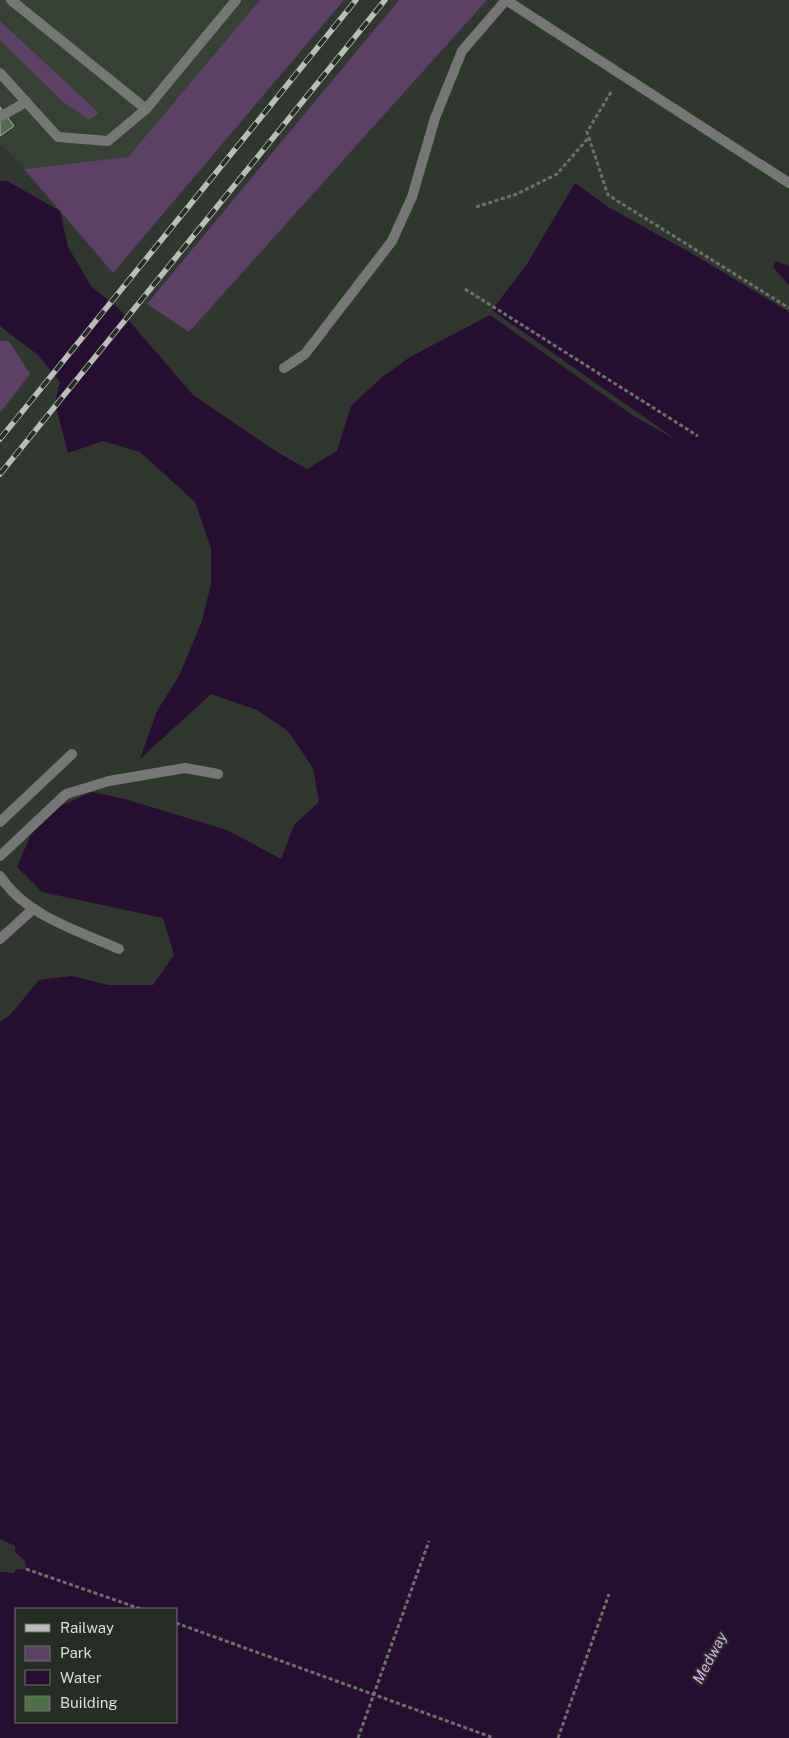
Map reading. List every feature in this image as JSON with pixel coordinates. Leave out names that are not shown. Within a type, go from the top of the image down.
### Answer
[{"type":"lane","points":[[11,0],[146,109]]},
{"type":"lane","points":[[0,73],[58,137],[108,141],[146,109],[236,0]]},
{"type":"lane","points":[[284,368],[305,354],[392,241],[412,197],[435,118],[462,51],[506,0],[789,183]]},
{"type":"lane","points":[[0,117],[26,102]]},
{"type":"lane","points":[[0,822],[72,754]]},
{"type":"lane","points":[[0,856],[66,794],[109,781],[185,768],[218,774]]},
{"type":"lane","points":[[0,876],[10,892],[32,910],[119,949]]},
{"type":"lane","points":[[0,939],[32,910]]},
{"type":"path","points":[[621,75],[587,132],[608,195],[789,308]]},
{"type":"path","points":[[476,207],[517,194],[557,174],[589,138]]},
{"type":"path","points":[[465,289],[698,436]]},
{"type":"path","points":[[358,1738],[429,1542]]},
{"type":"path","points":[[26,1569],[138,1608]]},
{"type":"path","points":[[558,1738],[610,1594]]},
{"type":"path","points":[[178,1624],[494,1738]]},
{"type":"shaded area","points":[[0,0],[260,0],[128,157],[24,169],[0,144]]},
{"type":"green space","points":[[260,0],[344,0],[113,273],[24,169],[128,157]]},
{"type":"green space","points":[[399,0],[487,0],[189,332],[147,304]]},
{"type":"green space","points":[[0,21],[99,113],[89,120],[62,101],[0,40]]},
{"type":"green space","points":[[0,341],[9,341],[30,374],[0,413]]},
{"type":"water","name":"Medway","points":[[0,181],[7,181],[60,211],[68,247],[91,286],[119,309],[193,395],[277,452],[307,469],[337,451],[351,406],[381,378],[410,357],[490,315],[632,415],[678,441],[492,310],[527,264],[575,183],[608,207],[691,253],[789,312],[789,1738],[0,1738],[0,1572],[15,1573],[15,1546],[0,1539],[0,1022],[11,1014],[39,980],[72,976],[108,985],[153,985],[174,955],[163,918],[42,892],[17,867],[31,834],[58,807],[92,792],[125,799],[227,830],[281,859],[294,825],[319,802],[313,768],[288,731],[257,710],[211,694],[140,759],[157,711],[179,676],[202,621],[211,584],[211,548],[195,502],[140,452],[103,441],[68,453],[55,403],[60,382],[38,355],[0,326]]},
{"type":"water","points":[[776,261],[789,266],[789,285],[773,267]]},
{"type":"pier","points":[[13,1550],[25,1561],[26,1569],[12,1570]]},
{"type":"building","points":[[0,107],[14,126],[0,136]]},
{"type":"railway","points":[[0,439],[356,0]]},
{"type":"railway","points":[[0,474],[385,0]]}]
